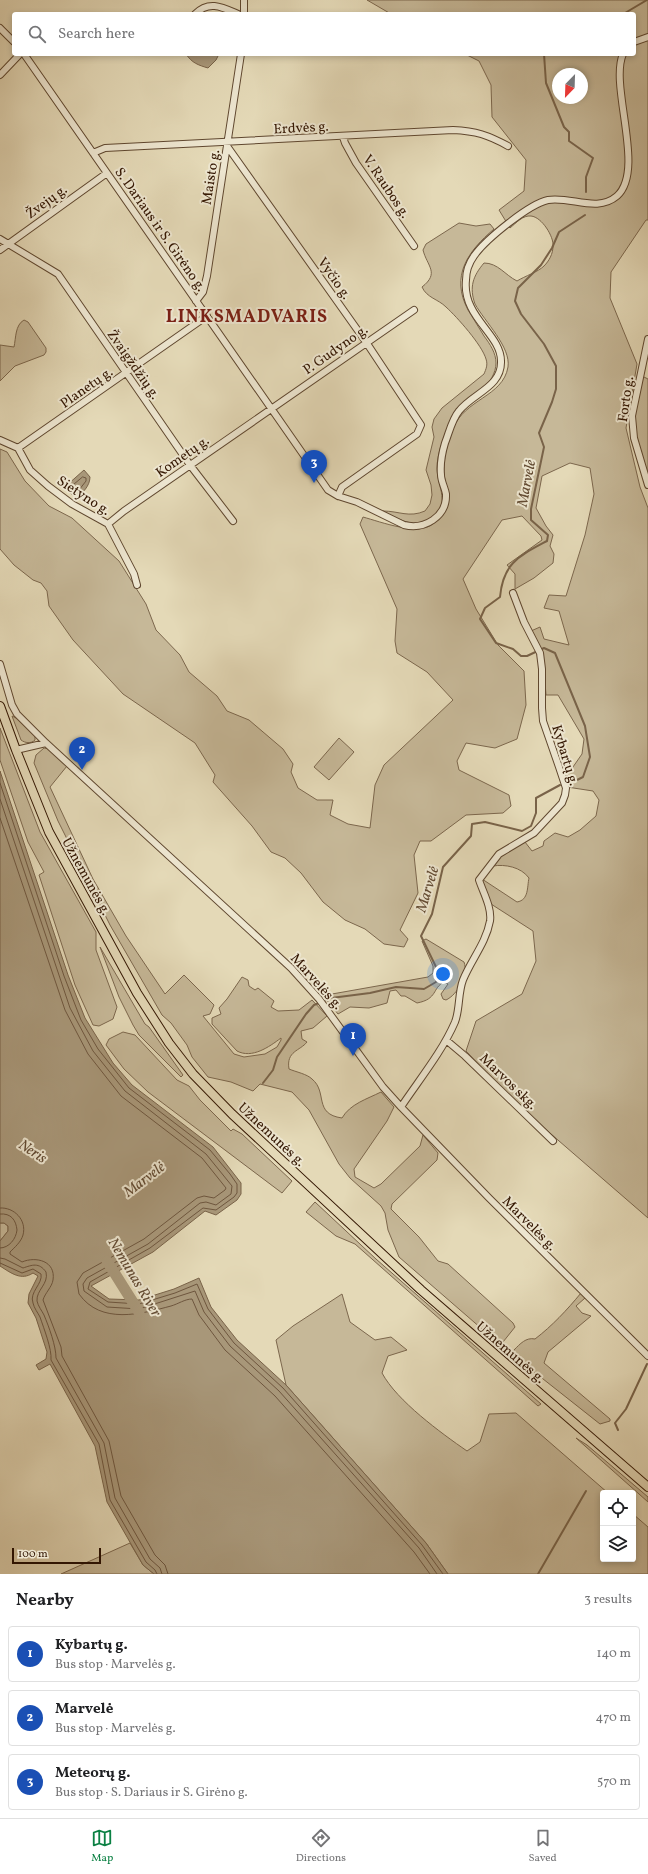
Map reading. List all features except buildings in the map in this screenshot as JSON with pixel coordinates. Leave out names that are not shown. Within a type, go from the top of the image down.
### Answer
[{"type":"main road","name":"Užnemunės g.","points":[[0,706],[42,819],[64,862],[137,993],[169,1043],[193,1074],[232,1114],[421,1290],[648,1488]]},
{"type":"street","points":[[244,0],[244,12]]},
{"type":"street","points":[[197,12],[201,7],[206,5],[216,5],[233,12]]},
{"type":"street","points":[[0,28],[12,40]]},
{"type":"street","points":[[636,41],[648,37]]},
{"type":"street","points":[[0,75],[18,56]]},
{"type":"street","name":"S. Dariaus ir S. Girėno g.","points":[[25,56],[323,484],[328,490],[338,496],[357,502],[399,523],[412,527],[418,527],[433,521],[442,510],[446,493],[441,475],[442,459],[455,417],[463,407],[493,384],[499,374],[501,362],[497,345],[479,321],[470,304],[466,281],[470,263],[489,238],[537,204],[550,200],[598,204],[611,200],[621,192],[627,165],[626,127],[619,76],[619,68],[622,56]]},
{"type":"street","name":"Maisto g.","points":[[196,301],[203,292],[206,282],[241,56]]},
{"type":"street","name":"Erdvės g.","points":[[94,153],[105,148],[227,144],[465,131],[477,132],[492,137],[508,146]]},
{"type":"street","name":"V. Raubos g.","points":[[344,137],[345,143],[356,163],[414,246]]},
{"type":"street","name":"Vyčio g.","points":[[227,144],[366,342],[421,425],[417,434],[342,487],[338,496]]},
{"type":"street","name":"Žvejų g.","points":[[0,250],[107,173]]},
{"type":"street","name":"Žvaigždžių g.","points":[[0,239],[58,274],[190,465],[232,521]]},
{"type":"street","name":"P. Gudyno g.","points":[[271,408],[414,310]]},
{"type":"street","name":"Planetų g.","points":[[18,448],[207,316]]},
{"type":"street","name":"Forto g.","points":[[648,339],[632,416],[634,438],[648,485]]},
{"type":"street","name":"Kometų g.","points":[[108,524],[124,511],[271,408]]},
{"type":"street","points":[[0,440],[18,448]]},
{"type":"street","name":"Sietyno g.","points":[[18,448],[30,470],[48,486],[72,504],[108,524],[134,574],[137,585]]},
{"type":"street","name":"Kybartų g.","points":[[401,1107],[446,1040],[456,1020],[459,992],[463,979],[481,948],[490,920],[489,909],[479,880],[500,854],[534,833],[562,804],[565,795],[566,788],[543,721],[542,668],[539,650],[524,622],[513,593]]},
{"type":"street","name":"Marvelės g.","points":[[0,664],[15,709],[46,743],[291,968],[325,1006],[383,1087],[401,1107],[494,1204],[648,1356]]},
{"type":"street","points":[[16,750],[46,743]]},
{"type":"street","name":"Marvos skg.","points":[[446,1040],[465,1056],[553,1141]]},
{"type":"shaded area","points":[[367,0],[648,0],[648,220],[646,220],[611,272],[610,298],[637,364],[626,428],[640,487],[648,508],[648,1218],[514,1102],[466,1051],[476,1021],[522,994],[536,961],[533,931],[491,904],[482,879],[517,902],[521,901],[526,896],[529,878],[522,871],[512,867],[503,865],[493,866],[500,857],[525,842],[532,851],[543,846],[544,841],[555,833],[568,837],[580,830],[596,816],[599,800],[593,791],[567,787],[566,777],[582,754],[584,739],[558,695],[546,695],[543,658],[531,631],[540,627],[544,639],[569,645],[559,611],[544,608],[549,595],[566,596],[585,535],[594,494],[590,468],[570,463],[542,476],[536,508],[553,535],[550,546],[554,554],[553,563],[534,578],[515,589],[515,574],[507,565],[542,540],[541,536],[522,516],[502,520],[463,579],[476,609],[498,645],[524,671],[526,705],[517,739],[495,748],[466,743],[457,761],[459,770],[509,795],[511,806],[503,813],[466,815],[431,841],[420,841],[414,855],[418,893],[400,930],[408,939],[404,947],[384,944],[365,929],[345,920],[323,902],[301,873],[285,858],[271,852],[252,826],[213,782],[215,775],[195,743],[123,694],[73,640],[49,606],[47,591],[41,583],[33,580],[14,565],[0,549],[0,449],[7,452],[25,481],[49,506],[72,518],[119,561],[146,604],[156,630],[180,655],[189,672],[217,696],[227,711],[249,720],[283,749],[293,764],[291,772],[298,788],[317,800],[333,800],[330,815],[348,824],[370,828],[375,785],[384,765],[453,700],[427,672],[397,653],[395,641],[397,609],[360,524],[363,517],[389,525],[418,529],[433,524],[446,510],[448,497],[444,476],[444,462],[453,429],[458,419],[466,411],[499,385],[505,377],[508,367],[506,351],[502,343],[479,311],[473,298],[472,287],[477,272],[484,263],[489,264],[497,267],[517,281],[544,266],[548,262],[553,249],[552,238],[543,224],[535,217],[525,217],[510,228],[499,210],[524,191],[526,160],[492,117],[491,85],[479,61],[469,56],[636,56],[636,12],[388,12]]},
{"type":"shaded area","points":[[459,223],[476,226],[490,224],[494,229],[476,246],[464,265],[461,275],[461,286],[463,298],[468,310],[494,352],[496,359],[495,370],[482,391],[453,418],[450,423],[441,446],[437,463],[437,474],[442,498],[440,510],[430,520],[417,524],[410,523],[383,511],[414,514],[425,511],[430,504],[432,495],[431,485],[426,470],[434,437],[432,427],[434,419],[442,408],[484,374],[487,361],[480,346],[456,317],[443,304],[427,294],[422,287],[430,278],[431,273],[431,269],[423,250],[426,244]]},
{"type":"shaded area","points":[[24,320],[28,322],[46,348],[46,352],[44,355],[15,366],[0,381],[0,345],[14,347],[17,328]]},
{"type":"shaded area","points":[[640,375],[648,379],[648,485],[632,428]]},
{"type":"shaded area","points":[[12,716],[18,719],[35,736],[35,740],[28,743],[21,740]]},
{"type":"shaded area","points":[[0,728],[40,832],[96,932],[96,950],[117,1007],[113,1019],[99,1026],[93,1025],[75,985],[39,875],[44,872],[28,842],[0,760]]},
{"type":"shaded area","points":[[339,738],[354,752],[329,780],[314,767]]},
{"type":"shaded area","points":[[44,748],[49,749],[67,766],[50,787],[93,879],[126,936],[165,994],[184,975],[214,1005],[210,1014],[203,1016],[234,1054],[244,1057],[265,1054],[277,1047],[281,1038],[260,1051],[249,1054],[243,1053],[237,1051],[212,1024],[212,1018],[221,1014],[219,1008],[242,977],[248,980],[249,986],[255,990],[258,988],[274,1001],[271,1007],[278,1011],[299,1010],[312,1000],[327,1016],[313,1028],[301,1031],[302,1039],[307,1042],[294,1052],[290,1058],[289,1069],[310,1077],[317,1084],[324,1107],[327,1112],[333,1116],[342,1118],[354,1105],[381,1092],[394,1107],[387,1121],[354,1169],[355,1177],[374,1188],[381,1184],[420,1146],[423,1135],[438,1153],[437,1160],[392,1204],[391,1209],[419,1237],[438,1261],[448,1264],[513,1323],[515,1327],[503,1342],[497,1342],[399,1257],[388,1230],[385,1213],[381,1206],[350,1178],[339,1164],[309,1110],[292,1092],[260,1084],[253,1091],[231,1082],[208,1077],[192,1057],[187,1045],[171,1023],[162,1015],[110,925],[58,821],[34,763],[36,755]]},
{"type":"shaded area","points":[[426,939],[464,962],[465,973],[461,984],[454,994],[446,1000],[443,999],[441,994],[448,984],[444,982],[440,984],[432,996],[424,1001],[417,1003],[405,996],[401,996],[396,990],[390,991],[387,1003],[369,1008],[350,1007],[338,1014],[325,998],[326,995],[428,977],[433,973],[433,966],[422,941]]},
{"type":"shaded area","points":[[100,947],[145,1024],[149,1027],[183,1075],[181,1077],[139,1035],[119,997]]},
{"type":"shaded area","points":[[123,1032],[135,1035],[177,1080],[189,1086],[200,1100],[231,1131],[233,1129],[242,1134],[292,1181],[282,1193],[148,1092],[124,1069],[106,1045],[109,1039]]},
{"type":"shaded area","points":[[315,1202],[376,1259],[541,1404],[538,1406],[355,1244],[336,1236],[306,1212]]},
{"type":"shaded area","points":[[0,1223],[4,1223],[8,1226],[8,1231],[0,1241]]},
{"type":"shaded area","points":[[581,1293],[585,1298],[576,1306],[582,1313],[591,1316],[548,1352],[544,1363],[610,1419],[610,1421],[600,1424],[514,1356],[514,1350],[519,1345],[526,1340],[535,1339],[541,1334],[559,1318]]},
{"type":"shaded area","points":[[342,1294],[350,1322],[375,1340],[391,1337],[407,1350],[388,1356],[382,1373],[389,1384],[420,1416],[467,1451],[480,1442],[489,1414],[516,1413],[605,1490],[600,1490],[600,1562],[636,1562],[636,1517],[648,1527],[648,1574],[448,1574],[426,1543],[286,1385],[276,1340],[293,1326]]},
{"type":"shaded area","points":[[576,1438],[587,1445],[648,1497],[648,1502]]},
{"type":"shaded area","points":[[130,1543],[143,1565],[154,1574],[61,1574]]},
{"type":"water","points":[[188,56],[218,56],[208,68],[191,60]]},
{"type":"water","points":[[84,470],[90,477],[89,483],[83,492],[74,496],[66,490],[66,486]]},
{"type":"water","name":"Neris","points":[[0,771],[68,975],[85,1018],[113,1063],[132,1085],[213,1147],[241,1183],[241,1194],[237,1200],[216,1215],[205,1211],[153,1252],[91,1286],[109,1299],[139,1300],[174,1289],[199,1278],[211,1307],[237,1340],[286,1385],[426,1543],[448,1574],[154,1574],[143,1565],[107,1502],[95,1446],[50,1364],[39,1370],[36,1365],[46,1359],[47,1352],[36,1318],[28,1303],[29,1294],[38,1276],[33,1273],[24,1276],[16,1275],[0,1266],[0,1241],[8,1231],[8,1226],[4,1223],[0,1223]]},
{"type":"waterway","name":"Marvelė","points":[[627,12],[647,0]]},
{"type":"waterway","name":"Marvelė","points":[[544,56],[546,83],[564,127],[569,132],[569,141],[593,158],[586,177],[586,192]]},
{"type":"waterway","name":"Marvelė","points":[[573,782],[583,777],[590,757],[585,726],[555,653],[544,648],[527,656],[521,656],[513,649],[496,643],[480,619],[485,608],[500,597],[502,585],[509,568],[528,551],[547,541],[548,535],[531,520],[531,509],[544,447],[539,433],[556,389],[556,366],[544,344],[521,314],[515,301],[518,288],[541,265],[552,248],[559,232],[585,215]]},
{"type":"waterway","name":"Marvelė","points":[[263,1083],[273,1070],[277,1057],[306,1014],[314,1005],[331,998],[370,993],[396,987],[424,989],[436,982],[438,971],[421,936],[432,914],[443,867],[471,836],[472,824],[485,822],[522,831],[531,826],[536,813],[536,798],[560,785]]},
{"type":"waterway","name":"Nemunas River","points":[[107,1261],[139,1312]]},
{"type":"waterway","points":[[618,1430],[615,1423],[626,1409],[647,1364]]},
{"type":"waterway","points":[[538,1574],[586,1491]]},
{"type":"place","name":"Meteorų g.","points":[[314,483]]},
{"type":"place","name":"Marvelė","points":[[82,770]]},
{"type":"place","name":"Kybartų g.","points":[[353,1056]]},
{"type":"district","name":"LINKSMADVARIS","points":[[247,316]]}]
